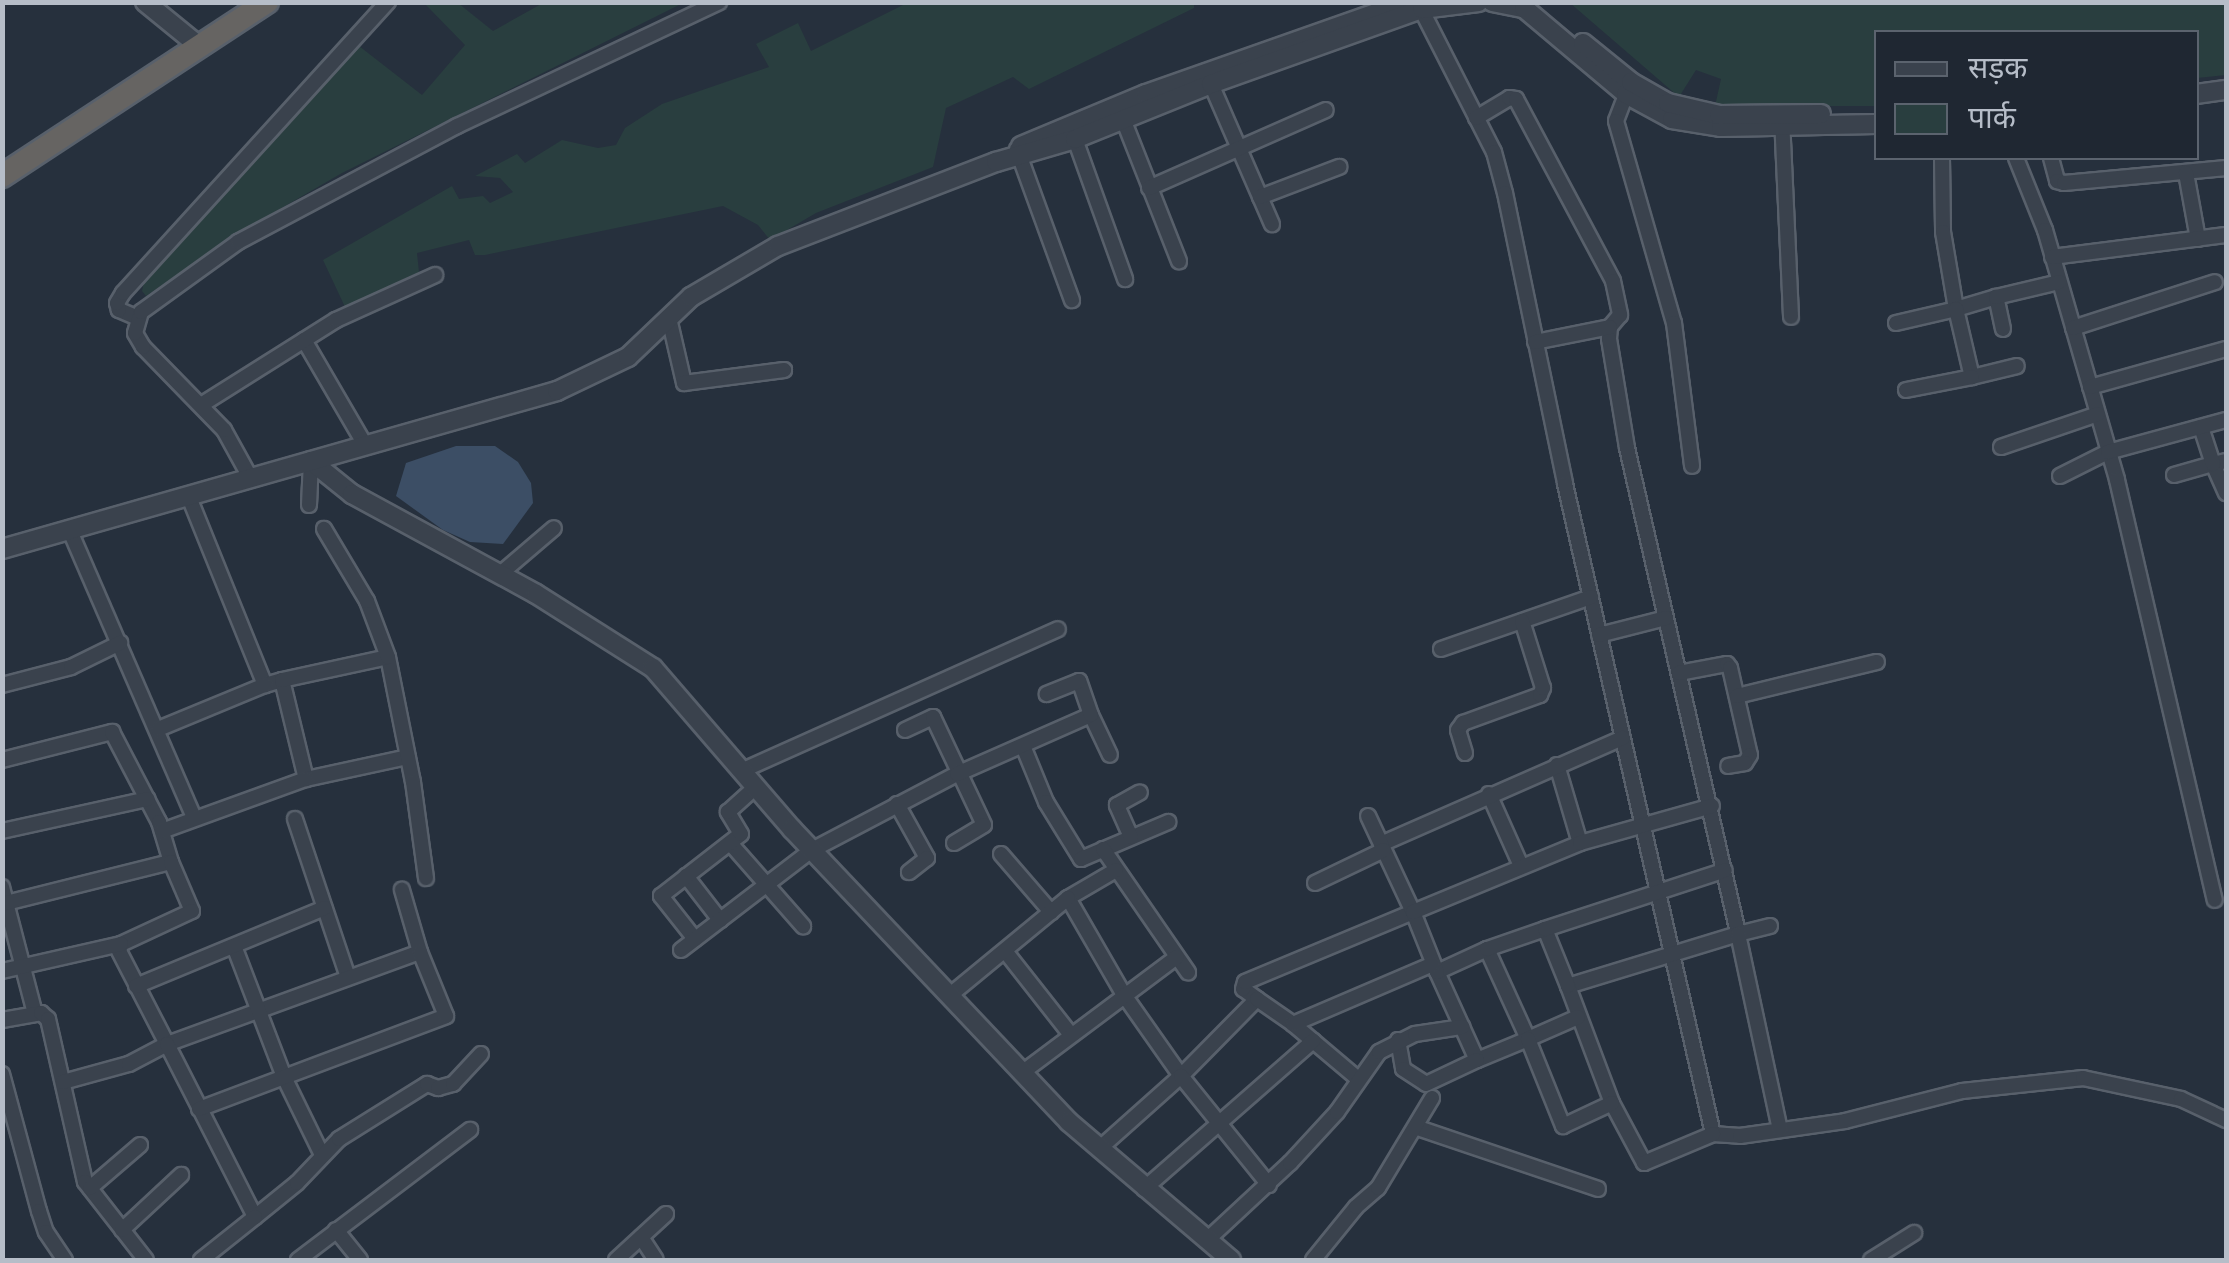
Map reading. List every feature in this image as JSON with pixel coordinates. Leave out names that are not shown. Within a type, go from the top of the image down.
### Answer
[{"type":"highway","points":[[2,176],[246,2]]},
{"type":"highway","points":[[2,160],[267,2]]},
{"type":"street","points":[[146,2],[195,42]]},
{"type":"street","points":[[138,318],[119,310],[117,303],[123,293],[388,2]]},
{"type":"street","points":[[251,479],[224,430],[143,346],[135,333],[138,318],[238,242],[457,126],[719,2]]},
{"type":"street","points":[[2,549],[558,391],[628,357],[691,297],[778,246],[1019,153],[1164,87],[1415,5],[1479,2]]},
{"type":"street","points":[[1492,2],[1524,8],[1629,88],[1690,109],[1782,121],[1874,124]]},
{"type":"street","points":[[1532,2],[1629,88]]},
{"type":"street","points":[[1019,153],[1076,140],[1123,118],[1415,5]]},
{"type":"street","points":[[1415,5],[1494,152],[1505,193],[1590,597],[1713,1134]]},
{"type":"street","points":[[1211,84],[1272,224]]},
{"type":"street","points":[[1629,88],[1616,120],[1674,323],[1692,466]]},
{"type":"street","points":[[2199,94],[2226,90]]},
{"type":"street","points":[[1476,118],[1509,98],[1516,99],[1613,281],[1620,315],[1610,327],[1535,342]]},
{"type":"street","points":[[1149,188],[1326,110]]},
{"type":"street","points":[[1782,121],[1874,112]]},
{"type":"street","points":[[1123,118],[1178,261]]},
{"type":"street","points":[[1782,121],[1791,317]]},
{"type":"street","points":[[1076,140],[1126,279]]},
{"type":"street","points":[[1019,153],[1072,300]]},
{"type":"street","points":[[1942,160],[1943,232],[1972,377]]},
{"type":"street","points":[[2017,160],[2060,282],[2098,414],[2215,900]]},
{"type":"street","points":[[2052,160],[2057,181],[2064,183],[2226,168]]},
{"type":"street","points":[[1260,197],[1339,167]]},
{"type":"street","points":[[2186,173],[2198,239]]},
{"type":"street","points":[[2052,257],[2226,236]]},
{"type":"street","points":[[201,404],[304,340],[435,275]]},
{"type":"street","points":[[1896,323],[2060,282]]},
{"type":"street","points":[[2072,328],[2215,282]]},
{"type":"street","points":[[1996,297],[2004,329]]},
{"type":"street","points":[[669,318],[684,383],[784,370]]},
{"type":"street","points":[[1610,327],[1627,448],[1712,806],[1780,1130]]},
{"type":"street","points":[[304,340],[365,445]]},
{"type":"street","points":[[2090,387],[2226,349]]},
{"type":"street","points":[[1906,390],[2017,366]]},
{"type":"street","points":[[2000,447],[2098,414]]},
{"type":"street","points":[[2060,476],[2108,452],[2226,420]]},
{"type":"street","points":[[2200,427],[2220,462],[2226,494]]},
{"type":"street","points":[[309,505],[311,461]]},
{"type":"street","points":[[311,461],[352,494],[499,575],[653,668],[812,850],[1023,1072],[1099,1149],[1231,1260]]},
{"type":"street","points":[[2174,475],[2220,462]]},
{"type":"street","points":[[189,498],[265,685]]},
{"type":"street","points":[[499,575],[554,528]]},
{"type":"street","points":[[324,529],[367,601],[388,657],[426,878]]},
{"type":"street","points":[[70,531],[194,817]]},
{"type":"street","points":[[1441,649],[1590,597]]},
{"type":"street","points":[[1599,635],[1666,618]]},
{"type":"street","points":[[1465,753],[1458,730],[1464,723],[1535,699],[1543,688],[1522,621]]},
{"type":"street","points":[[741,771],[1058,629]]},
{"type":"street","points":[[2,685],[71,667],[120,643]]},
{"type":"street","points":[[158,729],[265,685],[388,657]]},
{"type":"street","points":[[1737,696],[1878,662]]},
{"type":"street","points":[[1678,674],[1727,664],[1750,755],[1745,764],[1728,766]]},
{"type":"street","points":[[282,680],[306,779]]},
{"type":"street","points":[[1046,694],[1079,682],[1110,756]]},
{"type":"street","points":[[681,950],[812,850],[957,774],[1091,714]]},
{"type":"street","points":[[905,730],[934,716],[957,774],[984,825],[954,842]]},
{"type":"street","points":[[2,760],[112,732],[148,798],[192,911],[121,944],[2,971]]},
{"type":"street","points":[[1315,882],[1488,794],[1623,738]]},
{"type":"street","points":[[1023,746],[1046,802],[1081,859],[1168,822]]},
{"type":"street","points":[[162,831],[306,779],[408,757]]},
{"type":"street","points":[[1557,765],[1580,843]]},
{"type":"street","points":[[695,939],[661,896],[741,834],[728,812],[756,787]]},
{"type":"street","points":[[1131,837],[1117,805],[1140,792]]},
{"type":"street","points":[[1488,794],[1521,866]]},
{"type":"street","points":[[2,831],[148,798]]},
{"type":"street","points":[[897,804],[927,858],[910,872]]},
{"type":"street","points":[[1357,1078],[1242,986],[1254,976],[1580,843],[1712,806]]},
{"type":"street","points":[[1368,816],[1477,1060]]},
{"type":"street","points":[[295,818],[348,977]]},
{"type":"street","points":[[730,843],[803,926]]},
{"type":"street","points":[[1102,849],[1188,972]]},
{"type":"street","points":[[1001,854],[1051,912]]},
{"type":"street","points":[[35,1014],[4,898],[172,862]]},
{"type":"street","points":[[950,996],[1068,898],[1116,870]]},
{"type":"street","points":[[1293,1024],[1544,929],[1725,870]]},
{"type":"street","points":[[686,876],[720,920]]},
{"type":"street","points":[[200,1109],[446,1016],[420,952],[402,890]]},
{"type":"street","points":[[1068,898],[1124,995],[1217,1125],[1269,1185]]},
{"type":"street","points":[[136,986],[324,908]]},
{"type":"street","points":[[1568,986],[1770,926]]},
{"type":"street","points":[[1544,929],[1612,1102],[1644,1163],[1713,1134],[1740,1136],[1845,1121],[1962,1091],[2083,1078],[2149,1090],[2226,1120]]},
{"type":"street","points":[[121,944],[119,951],[136,986],[255,1218]]},
{"type":"street","points":[[234,946],[284,1077],[322,1155]]},
{"type":"street","points":[[1488,949],[1563,1126],[1612,1102]]},
{"type":"street","points":[[1005,950],[1071,1035]]},
{"type":"street","points":[[63,1082],[129,1064],[166,1044],[420,952]]},
{"type":"street","points":[[1023,1072],[1177,957]]},
{"type":"street","points":[[1099,1149],[1181,1076],[1258,999]]},
{"type":"street","points":[[2,1020],[35,1014],[48,1019],[90,1188],[146,1260]]},
{"type":"street","points":[[1398,1040],[1403,1069],[1426,1084],[1578,1017]]},
{"type":"street","points":[[1206,1241],[1269,1185],[1336,1112],[1357,1078],[1398,1040],[1462,1027]]},
{"type":"street","points":[[1144,1189],[1313,1041]]},
{"type":"street","points":[[201,1260],[297,1183],[339,1138],[427,1084],[438,1088],[453,1084],[482,1054]]},
{"type":"street","points":[[2,1074],[38,1211],[65,1260]]},
{"type":"street","points":[[1313,1260],[1356,1207],[1378,1188],[1418,1128],[1432,1098]]},
{"type":"street","points":[[1418,1128],[1598,1189]]},
{"type":"street","points":[[298,1260],[470,1130]]},
{"type":"street","points":[[90,1188],[140,1146]]},
{"type":"street","points":[[122,1230],[181,1174]]},
{"type":"street","points":[[616,1260],[666,1214]]},
{"type":"street","points":[[336,1230],[360,1260]]},
{"type":"street","points":[[1871,1260],[1914,1232]]},
{"type":"street","points":[[641,1237],[656,1260]]},
{"type":"green space","points":[[1194,2],[1194,8],[1029,89],[1013,77],[946,108],[933,167],[816,213],[770,240],[758,225],[723,206],[485,255],[475,255],[469,240],[417,253],[419,272],[345,307],[323,260],[452,186],[459,199],[483,196],[490,203],[513,192],[500,178],[475,176],[517,154],[525,163],[562,140],[598,148],[616,145],[625,128],[662,104],[769,67],[756,44],[798,23],[811,51],[907,3]]},
{"type":"green space","points":[[424,3],[458,3],[493,31],[543,3],[683,3],[342,173],[237,234],[146,296],[142,291],[144,282],[359,46],[422,95],[465,45]]},
{"type":"green space","points":[[1570,3],[2226,3],[2226,75],[2199,78],[2199,30],[1874,30],[1874,106],[1715,106],[1721,79],[1696,70],[1679,97]]},
{"type":"water","points":[[456,446],[495,446],[518,462],[531,483],[533,503],[503,544],[470,542],[443,530],[396,496],[406,463]]}]
